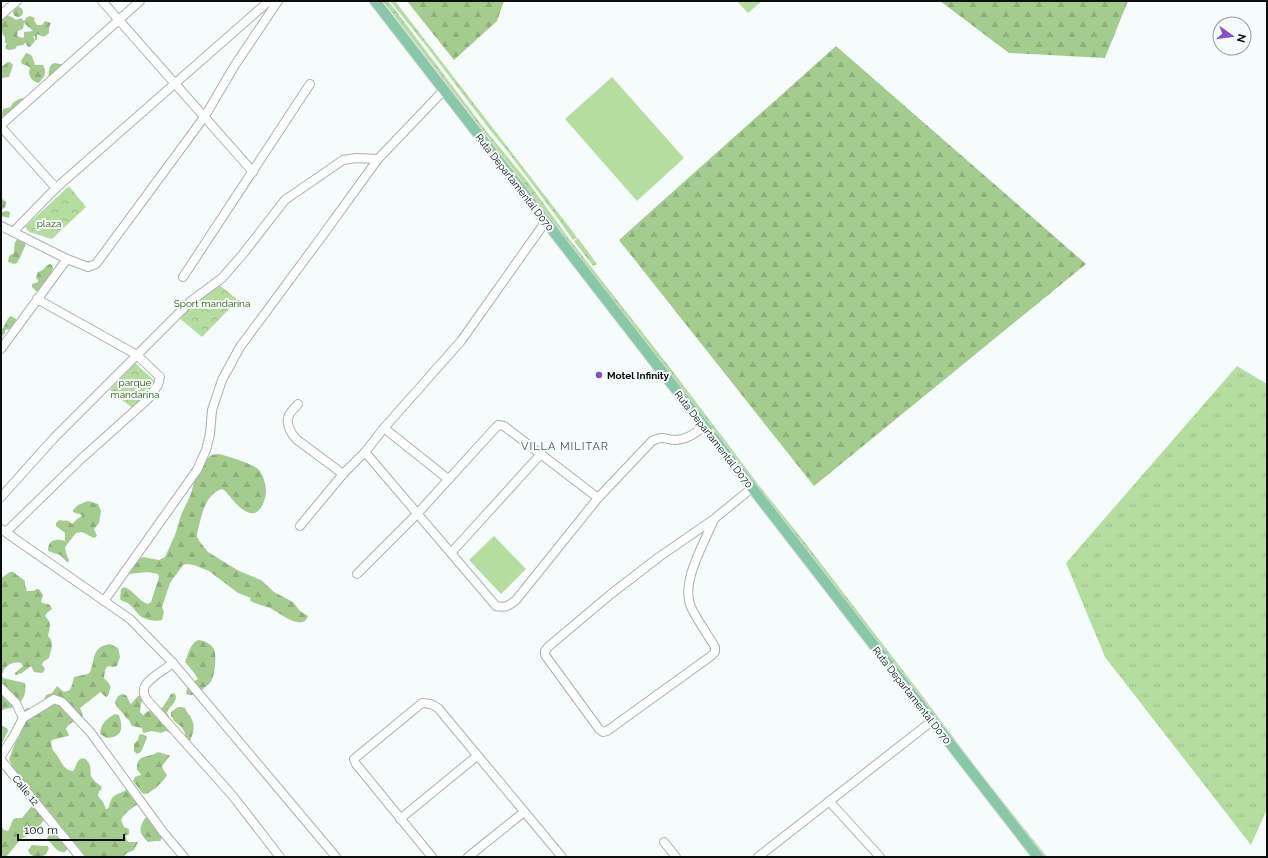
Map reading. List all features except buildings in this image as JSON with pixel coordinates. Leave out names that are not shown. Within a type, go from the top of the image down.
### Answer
[{"type":"main road","name":"Ruta Departamental D070","points":[[375,1],[1038,857]]},
{"type":"street","points":[[1,15],[17,1]]},
{"type":"street","points":[[102,1],[253,172]]},
{"type":"street","points":[[56,188],[1,126],[140,1]]},
{"type":"street","points":[[13,232],[56,188],[269,1]]},
{"type":"street","points":[[1,226],[66,259],[88,267],[96,264],[205,116],[235,65],[278,1]]},
{"type":"street","points":[[183,277],[310,84]]},
{"type":"street","points":[[104,601],[197,470],[206,450],[210,434],[212,410],[222,380],[240,347],[378,159],[444,90]]},
{"type":"street","points":[[1,496],[54,438],[191,300],[222,278],[243,254],[285,200],[343,160],[356,158],[378,159]]},
{"type":"street","points":[[300,526],[343,474],[365,452],[384,428],[461,341],[546,221]]},
{"type":"street","points":[[1,349],[66,259]]},
{"type":"street","points":[[37,299],[136,355],[160,377],[158,385],[148,398],[3,530],[130,619],[173,664],[336,857]]},
{"type":"street","points":[[298,404],[289,415],[288,426],[290,432],[296,439],[343,474]]},
{"type":"street","points":[[356,574],[417,514],[498,425],[504,426],[598,498]]},
{"type":"street","points":[[365,452],[496,606],[502,608],[510,606],[516,600],[598,498],[652,441],[659,437],[677,440],[692,435],[704,425]]},
{"type":"street","points":[[384,428],[448,479]]},
{"type":"street","points":[[451,553],[541,454]]},
{"type":"street","points":[[714,519],[697,559],[692,575],[689,595],[692,607],[715,647],[714,652],[711,656],[607,731],[603,732],[599,730],[545,655],[545,651],[611,594],[659,557],[714,519],[752,488]]},
{"type":"street","points":[[173,664],[147,682],[144,688],[144,694],[148,701],[232,795],[280,857]]},
{"type":"street","points":[[1,688],[16,703],[23,718]]},
{"type":"street","points":[[1,756],[23,718],[54,699],[62,702],[91,733],[163,832],[184,857]]},
{"type":"street","points":[[430,856],[356,764],[354,759],[422,703],[431,704],[438,708],[562,857]]},
{"type":"street","points":[[758,857],[932,721]]},
{"type":"street","points":[[400,819],[477,756]]},
{"type":"street","name":"Calle 12","points":[[1,760],[80,857]]},
{"type":"street","points":[[829,801],[880,857]]},
{"type":"street","points":[[468,857],[524,812]]},
{"type":"street","points":[[664,842],[676,857]]},
{"type":"green space","points":[[383,1],[388,1],[393,7],[487,132],[528,182],[567,236],[671,369],[761,488],[803,540],[978,770],[1047,857],[1043,857],[810,554],[688,399],[631,322],[548,219],[522,181]]},
{"type":"green space","points":[[390,1],[395,1],[577,238],[573,240],[505,148]]},
{"type":"green space","points":[[407,1],[504,1],[497,21],[454,60]]},
{"type":"green space","points":[[737,1],[762,1],[748,13]]},
{"type":"green space","points":[[940,1],[1128,1],[1105,58],[1009,53]]},
{"type":"green space","points":[[18,7],[23,12],[18,17],[13,12]]},
{"type":"green space","points":[[5,15],[16,20],[21,18],[24,21],[30,16],[35,18],[34,20],[37,25],[42,25],[45,21],[51,23],[49,33],[44,37],[37,34],[37,40],[35,40],[35,36],[33,36],[35,41],[30,47],[27,46],[26,42],[23,45],[17,46],[15,49],[9,50],[5,48],[7,44],[1,31],[1,19]],"holes":[[[24,23],[33,31],[24,32],[24,37],[22,38],[17,36],[18,31],[23,29]]]},
{"type":"green space","points":[[836,46],[1086,264],[814,486],[619,240]]},
{"type":"green space","points":[[26,53],[32,56],[35,65],[43,65],[45,74],[39,83],[31,78],[29,73],[30,68],[22,64],[21,61]]},
{"type":"green space","points":[[7,62],[10,62],[13,65],[9,77],[1,78],[1,66]]},
{"type":"green space","points":[[54,63],[66,65],[49,78],[49,69]]},
{"type":"green space","points":[[612,77],[684,158],[637,201],[565,119]]},
{"type":"green space","points":[[22,98],[24,99],[5,119],[2,115],[3,109],[11,107],[14,102]]},
{"type":"green space","name":"plaza","points":[[69,186],[86,207],[52,239],[29,232],[25,227]]},
{"type":"green space","points":[[1,198],[6,202],[5,208],[2,209],[2,212],[10,212],[9,218],[1,216]]},
{"type":"green space","points":[[578,238],[597,264],[593,266],[574,241]]},
{"type":"green space","points":[[18,239],[26,242],[17,263],[14,264],[8,262],[9,256],[14,253],[15,243]]},
{"type":"green space","points":[[50,264],[53,268],[49,281],[44,284],[40,292],[36,291],[32,287],[32,284],[38,282],[36,278],[38,272]]},
{"type":"green space","name":"Sport mandarina","points":[[212,279],[238,300],[202,337],[178,317]]},
{"type":"green space","points":[[11,316],[16,319],[15,324],[11,328],[5,330],[5,333],[1,338],[1,329]]},
{"type":"green space","name":"parque mandarina","points":[[135,363],[160,386],[136,411],[110,390]]},
{"type":"green space","points":[[1237,366],[1267,384],[1267,809],[1251,845],[1105,657],[1066,563]]},
{"type":"green space","points":[[219,454],[234,458],[259,470],[265,485],[265,498],[262,506],[257,512],[250,513],[239,507],[222,489],[216,492],[207,501],[204,508],[197,537],[208,552],[239,571],[261,580],[274,592],[293,602],[300,611],[308,616],[305,621],[296,622],[290,620],[270,608],[252,602],[250,600],[251,598],[238,593],[209,571],[194,565],[186,564],[183,565],[170,583],[162,607],[164,612],[162,620],[148,620],[140,616],[129,604],[120,599],[121,589],[124,587],[131,590],[145,603],[148,604],[151,602],[159,577],[158,574],[148,572],[129,574],[132,566],[143,557],[159,560],[165,557],[175,535],[181,515],[191,494],[195,478],[206,459],[212,455]]},
{"type":"green space","points":[[88,501],[98,504],[101,511],[99,523],[94,529],[97,536],[94,538],[82,532],[76,533],[65,547],[69,560],[68,563],[60,555],[48,551],[48,547],[51,542],[55,540],[65,541],[65,533],[56,526],[56,523],[59,520],[62,520],[72,524],[82,516],[73,512],[73,510],[78,505]]},
{"type":"green space","points":[[494,536],[526,569],[501,594],[469,560]]},
{"type":"green space","points":[[10,572],[13,572],[25,581],[27,591],[39,589],[43,595],[41,602],[44,604],[49,604],[51,607],[52,609],[45,616],[50,623],[48,636],[52,646],[49,658],[43,662],[42,665],[45,668],[42,673],[34,672],[31,666],[22,673],[16,675],[15,673],[23,666],[21,663],[8,665],[4,669],[2,676],[3,678],[25,683],[25,690],[24,697],[19,703],[13,707],[1,711],[1,578]]},
{"type":"green space","points":[[198,640],[211,645],[214,649],[215,666],[212,680],[209,684],[197,693],[188,695],[186,694],[188,685],[198,679],[185,662],[191,647]]},
{"type":"green space","points":[[110,644],[118,648],[120,657],[117,666],[108,666],[105,670],[104,678],[110,687],[108,696],[106,697],[100,692],[80,708],[83,716],[67,726],[66,729],[69,735],[52,740],[51,745],[62,764],[70,771],[73,771],[78,761],[81,759],[83,758],[87,761],[90,767],[91,776],[102,787],[98,796],[106,809],[109,807],[113,797],[128,789],[138,804],[126,813],[121,820],[124,827],[129,829],[129,834],[125,836],[128,842],[138,842],[134,850],[127,853],[123,857],[84,857],[81,850],[64,831],[47,808],[39,802],[14,771],[9,759],[16,741],[23,712],[27,708],[35,708],[43,702],[46,695],[52,693],[57,686],[64,692],[70,690],[74,677],[88,674],[90,672],[97,650],[104,645]]},
{"type":"green space","points":[[174,693],[176,699],[167,713],[175,728],[171,733],[166,731],[161,733],[152,731],[143,733],[142,728],[132,726],[129,720],[117,707],[115,702],[118,696],[122,694],[127,696],[131,704],[138,696],[141,695],[143,699],[140,712],[143,715],[148,711],[154,711],[163,707],[171,694]]},
{"type":"green space","points":[[178,707],[185,708],[193,723],[194,726],[190,742],[185,740],[183,729],[171,716],[171,712]]},
{"type":"green space","points":[[115,714],[119,715],[121,724],[119,734],[107,738],[100,734],[103,724]]},
{"type":"green space","points":[[1,727],[7,728],[8,731],[1,745]]},
{"type":"green space","points":[[142,734],[147,738],[141,752],[137,754],[134,751],[134,744],[138,740],[139,735]]},
{"type":"green space","points":[[158,752],[170,756],[162,766],[167,775],[157,787],[144,794],[133,781],[135,777],[141,775],[137,770],[138,761],[143,757]]},
{"type":"green space","points":[[36,803],[45,819],[35,831],[21,839],[6,857],[1,857],[1,826],[4,830],[8,831],[14,819],[22,818]]},
{"type":"green space","points":[[149,815],[154,816],[160,822],[163,836],[160,841],[148,842],[141,833],[142,824]]},
{"type":"green space","points":[[51,831],[55,831],[69,847],[65,852],[57,850],[47,839]]},
{"type":"green space","points":[[32,845],[47,846],[49,848],[46,854],[42,857],[35,857],[30,854],[28,850]]},
{"type":"place","name":"Motel Infinity","points":[[599,375]]},
{"type":"district","name":"VILLA MILITAR","points":[[565,446]]}]
